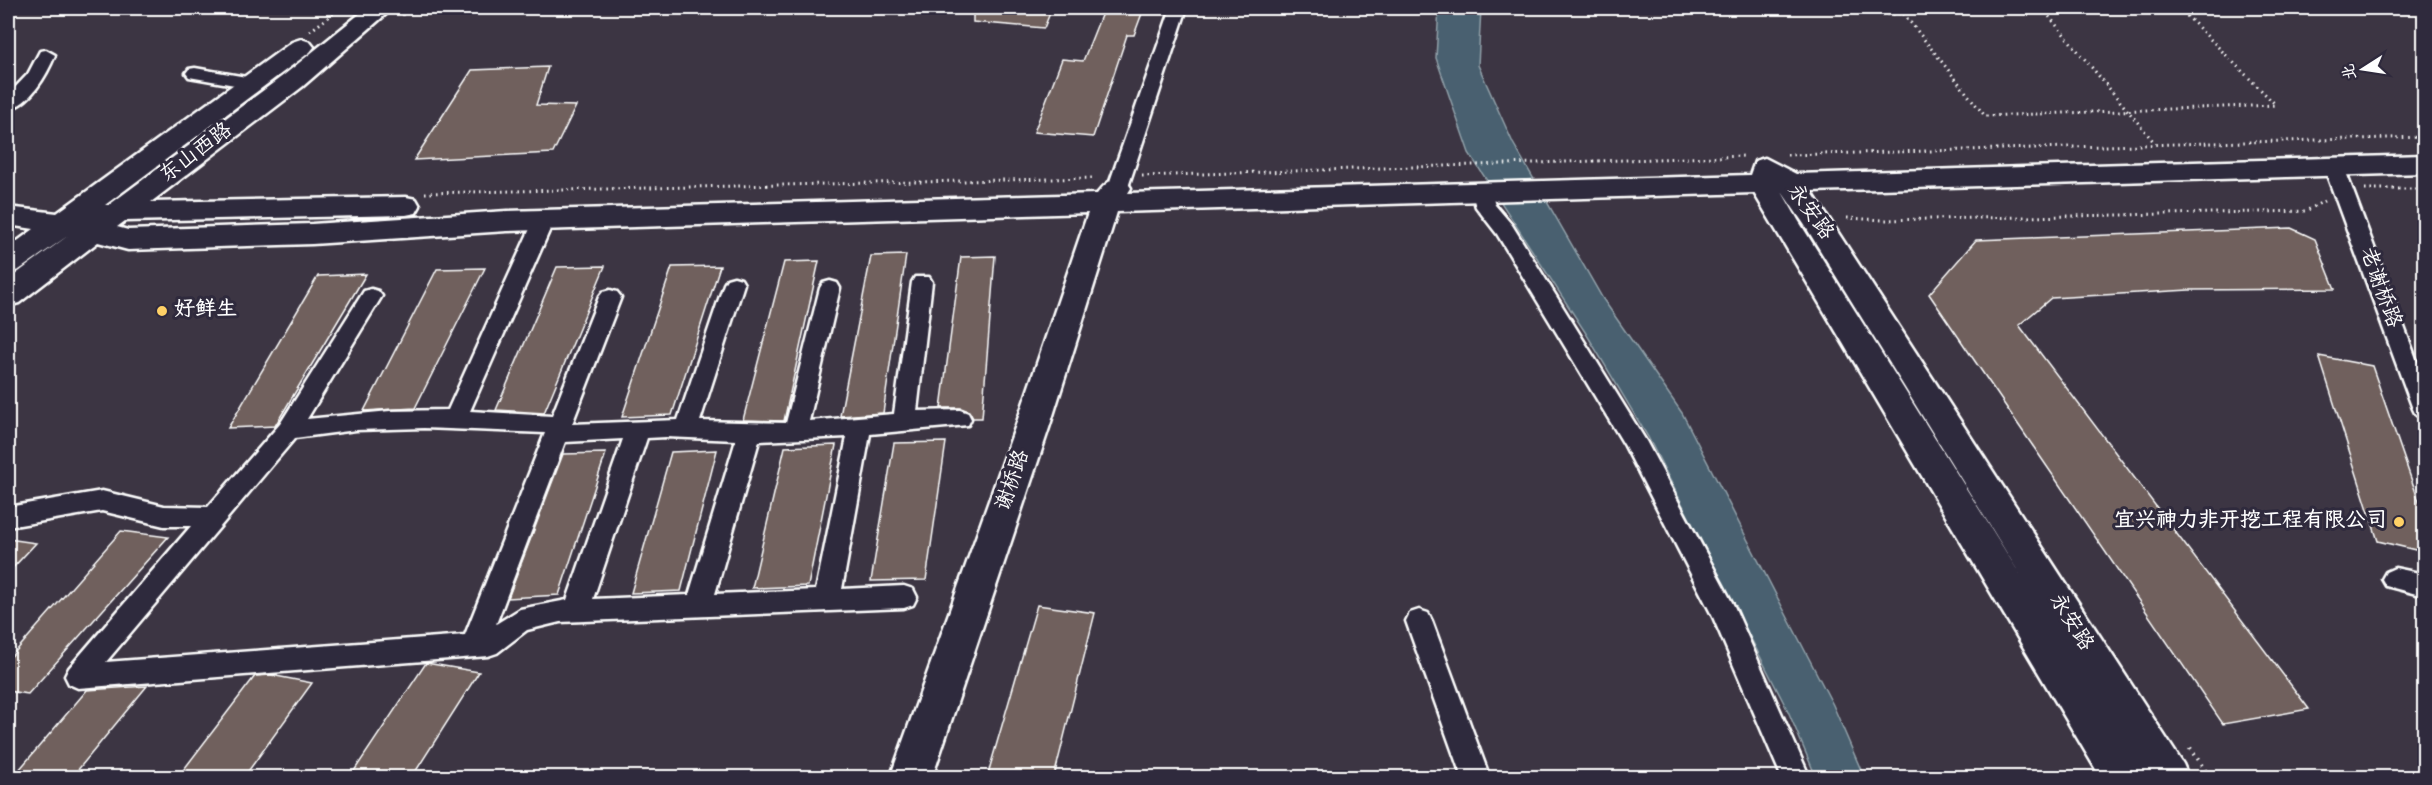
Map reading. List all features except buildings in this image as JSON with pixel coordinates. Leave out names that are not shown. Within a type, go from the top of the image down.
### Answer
[{"type":"main road","name":"东山西路","points":[[8,263],[356,8]]},
{"type":"main road","name":"东山西路","points":[[8,295],[293,81],[381,8]]},
{"type":"main road","points":[[61,223],[120,212],[182,213],[1114,189],[1478,185],[1769,169],[2424,148]]},
{"type":"main road","points":[[1769,169],[2339,178],[2424,164]]},
{"type":"main road","name":"永安路","points":[[1769,169],[1970,529],[2124,777]]},
{"type":"main road","name":"永安路","points":[[1769,169],[2168,777]]},
{"type":"main road","points":[[8,216],[61,223],[92,233],[139,240],[1114,189]]},
{"type":"main road","name":"谢桥路","points":[[911,777],[1114,189]]},
{"type":"street","points":[[1114,189],[1179,8]]},
{"type":"street","points":[[8,104],[24,92],[46,55]]},
{"type":"street","points":[[195,73],[252,83]]},
{"type":"street","name":"老谢桥路","points":[[2339,178],[2415,362],[2424,408]]},
{"type":"street","points":[[1478,185],[1486,207],[1505,230],[1634,441],[1725,615],[1796,777]]},
{"type":"street","points":[[456,417],[544,220]]},
{"type":"street","points":[[904,421],[922,282]]},
{"type":"street","points":[[686,429],[734,284]]},
{"type":"street","points":[[795,432],[830,288]]},
{"type":"street","points":[[371,296],[288,430],[78,676],[488,645],[520,620],[576,610],[904,597]]},
{"type":"street","points":[[474,646],[610,297]]},
{"type":"street","points":[[288,430],[325,424],[456,417],[558,430],[686,429],[750,433],[860,428],[904,421],[960,419]]},
{"type":"street","points":[[827,600],[860,428]]},
{"type":"street","points":[[576,610],[638,430]]},
{"type":"street","points":[[699,604],[750,433]]},
{"type":"street","points":[[8,517],[102,501],[164,516],[213,518]]},
{"type":"street","points":[[2395,579],[2424,585]]},
{"type":"street","points":[[1419,621],[1476,777]]},
{"type":"path","points":[[1899,8],[1985,116],[2277,105],[2179,8]]},
{"type":"path","points":[[2042,8],[2154,143]]},
{"type":"path","points":[[1882,15],[1903,13]]},
{"type":"path","points":[[423,193],[1114,189],[1769,169],[2154,143],[2424,137]]},
{"type":"path","points":[[1846,218],[1883,220],[2306,211],[2339,178],[2424,189]]},
{"type":"water","points":[[1439,8],[1481,8],[1478,65],[1513,143],[1603,299],[1682,413],[1833,705],[1864,777],[1816,777],[1788,711],[1648,437],[1587,335],[1469,153],[1436,58]]},
{"type":"place","name":"好鲜生","points":[[162,311]]},
{"type":"place","name":"宜兴神力非开挖工程有限公司","points":[[2399,522]]}]
